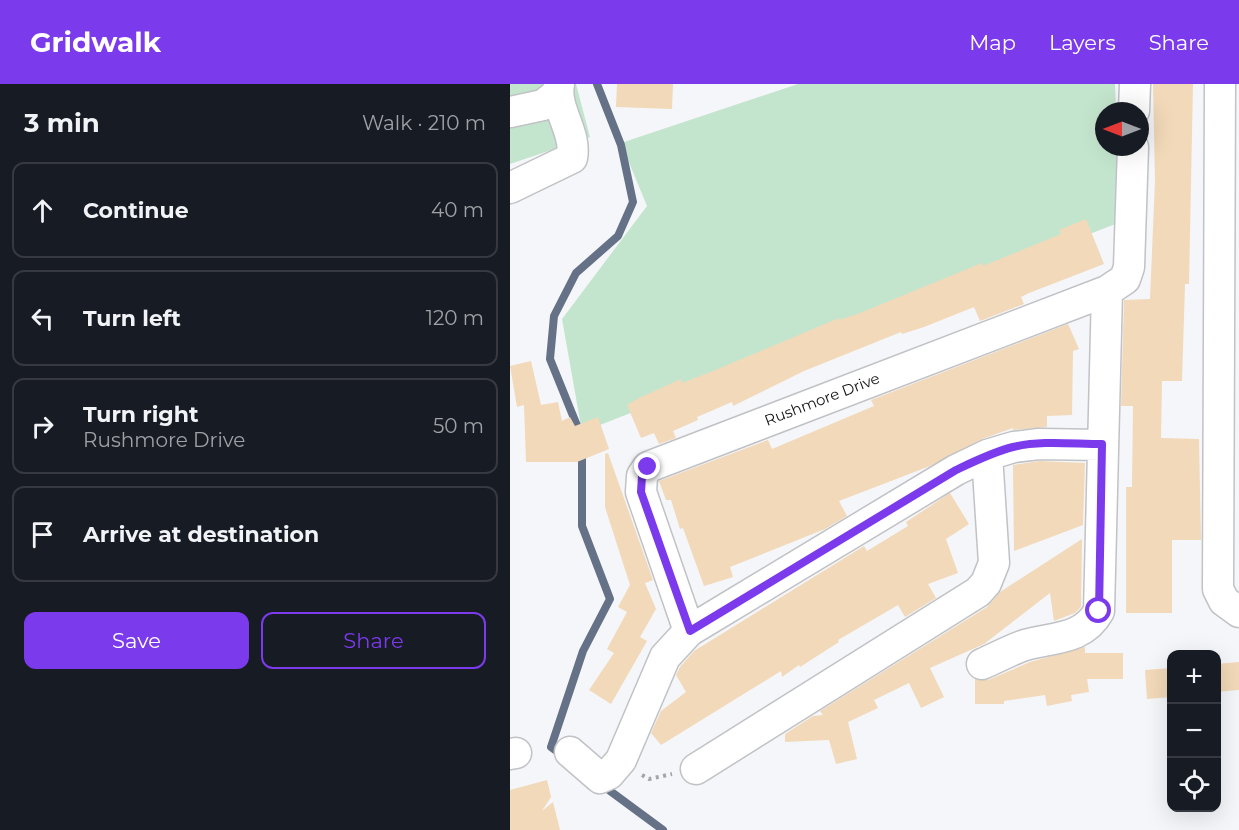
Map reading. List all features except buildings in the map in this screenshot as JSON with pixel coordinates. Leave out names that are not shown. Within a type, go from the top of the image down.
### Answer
[{"type":"street","points":[[1134,102],[1135,84]]},
{"type":"street","points":[[1220,84],[1230,196],[1230,331],[1218,589],[1224,601],[1239,612]]},
{"type":"street","points":[[510,112],[543,105],[558,89]]},
{"type":"street","points":[[510,188],[572,158],[573,146],[558,89]]},
{"type":"street","name":"Rushmore Drive","points":[[690,631],[641,492],[642,476],[648,467],[1107,291],[1125,279],[1129,267],[1133,156]]},
{"type":"street","points":[[982,664],[1023,646],[1076,634],[1092,624],[1099,611],[1107,291]]},
{"type":"street","points":[[570,752],[600,778],[609,774],[621,760],[664,657],[690,631],[956,470],[987,455],[1014,447],[1102,444]]},
{"type":"street","points":[[696,769],[978,592],[986,583],[994,563],[987,455]]},
{"type":"path","points":[[621,760],[649,779],[696,769]]},
{"type":"green space","points":[[510,84],[576,84],[590,137],[510,164]]},
{"type":"green space","points":[[798,84],[1115,84],[1116,102],[1095,102],[1095,156],[1116,156],[1118,223],[582,432],[562,319],[647,206],[621,143]]},
{"type":"waterway","points":[[580,433],[550,359],[554,316],[576,273],[618,236],[633,202],[621,145],[597,84]]},
{"type":"waterway","points":[[562,755],[551,747],[583,651],[610,599],[582,526],[582,450]]},
{"type":"waterway","points":[[602,785],[663,830]]},
{"type":"route","points":[[648,467],[642,476],[641,492],[690,631],[956,470],[987,455],[1014,447],[1039,444],[1102,444],[1099,611]]}]
